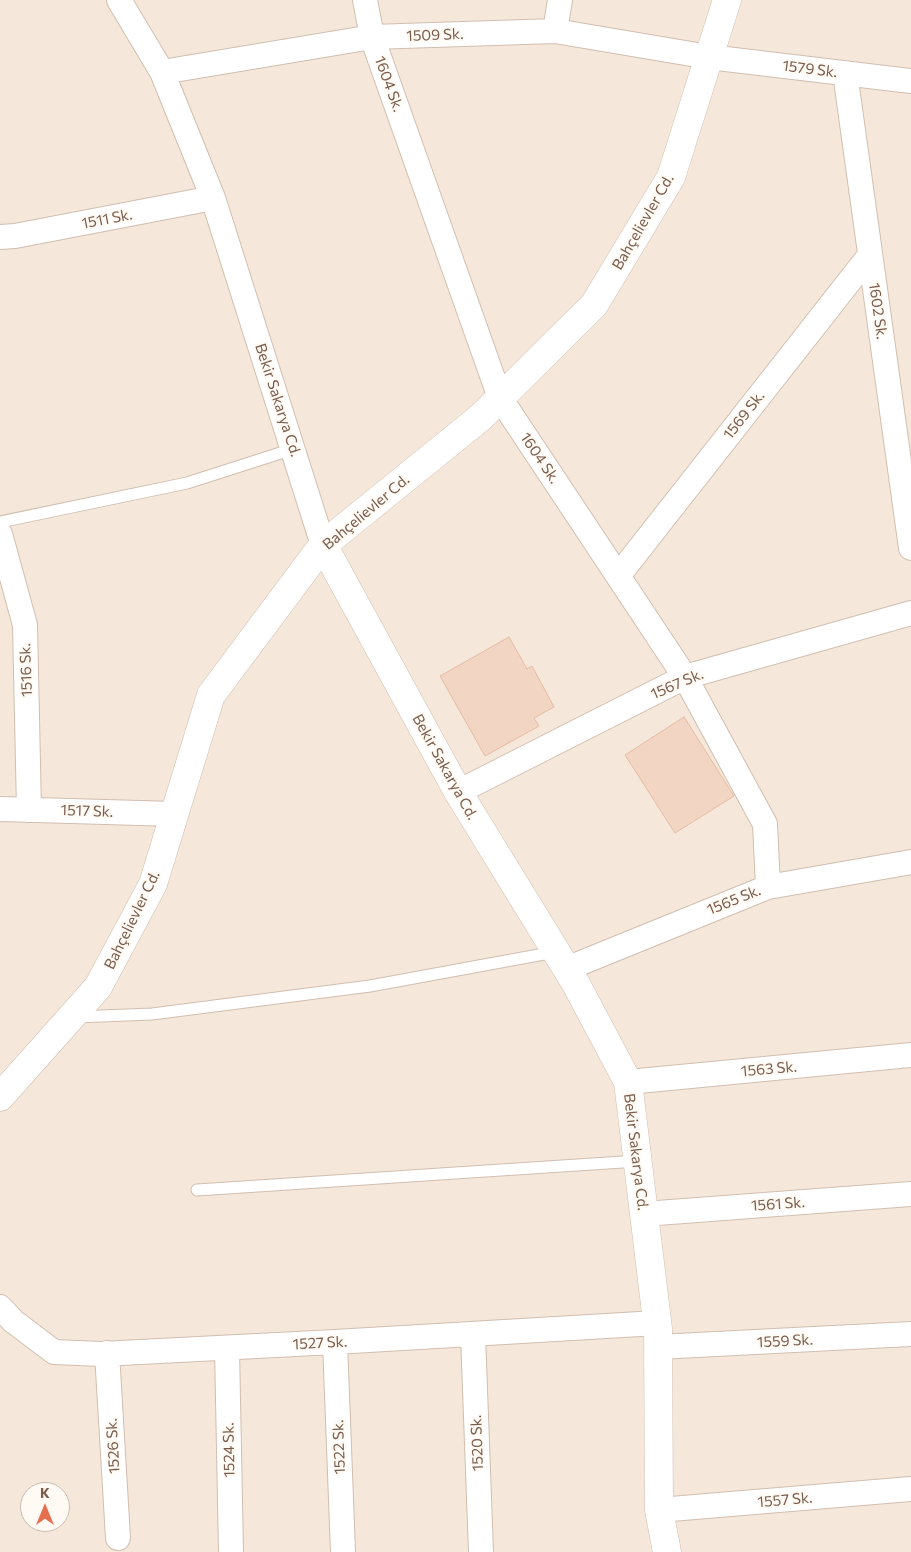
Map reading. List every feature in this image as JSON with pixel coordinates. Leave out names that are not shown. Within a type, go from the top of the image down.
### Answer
[{"type":"street","name":"Bekir Sakarya Cd.","points":[[119,0],[162,72],[213,198],[323,545],[458,792],[561,960],[628,1082],[658,1335],[659,1510],[667,1552]]},
{"type":"street","name":"1604 Sk.","points":[[365,0],[372,36],[500,398],[685,677],[765,824],[768,887]]},
{"type":"street","points":[[555,31],[560,0]]},
{"type":"street","name":"Bahçelievler Cd.","points":[[0,1098],[98,987],[153,884],[211,695],[323,545],[481,417],[594,305],[670,177],[727,0]]},
{"type":"street","name":"1509 Sk.","points":[[162,72],[372,36],[555,31],[708,57]]},
{"type":"street","name":"1579 Sk.","points":[[708,57],[911,81]]},
{"type":"street","name":"1602 Sk.","points":[[845,74],[911,548]]},
{"type":"street","name":"1511 Sk.","points":[[0,237],[15,236],[213,198]]},
{"type":"street","name":"1569 Sk.","points":[[618,576],[870,255]]},
{"type":"street","name":"1516 Sk.","points":[[0,534],[25,624],[29,810]]},
{"type":"street","name":"1567 Sk.","points":[[458,792],[685,677],[911,613]]},
{"type":"street","name":"1517 Sk.","points":[[0,809],[175,814]]},
{"type":"street","name":"1565 Sk.","points":[[561,960],[768,887],[911,862]]},
{"type":"street","name":"1563 Sk.","points":[[628,1082],[911,1055]]},
{"type":"street","name":"1561 Sk.","points":[[644,1214],[911,1194]]},
{"type":"street","name":"1527 Sk.","points":[[0,1307],[13,1321],[54,1352],[108,1353],[473,1335],[658,1335]]},
{"type":"street","name":"1559 Sk.","points":[[658,1335],[911,1334]]},
{"type":"street","name":"1520 Sk.","points":[[473,1335],[481,1552]]},
{"type":"street","name":"1522 Sk.","points":[[335,1342],[343,1552]]},
{"type":"street","name":"1524 Sk.","points":[[227,1348],[231,1552]]},
{"type":"street","name":"1526 Sk.","points":[[108,1353],[118,1538]]},
{"type":"street","name":"1557 Sk.","points":[[659,1510],[911,1489]]},
{"type":"lane","points":[[0,522],[187,483],[293,449]]},
{"type":"lane","points":[[72,1017],[152,1014],[561,960]]},
{"type":"lane","points":[[197,1190],[638,1161]]},
{"type":"shaded area","points":[[0,0],[911,0],[911,1552],[0,1552]]},
{"type":"building","points":[[509,637],[527,669],[532,666],[554,707],[534,718],[539,726],[485,756],[440,676]]},
{"type":"building","points":[[684,717],[734,796],[675,833],[625,755]]}]
